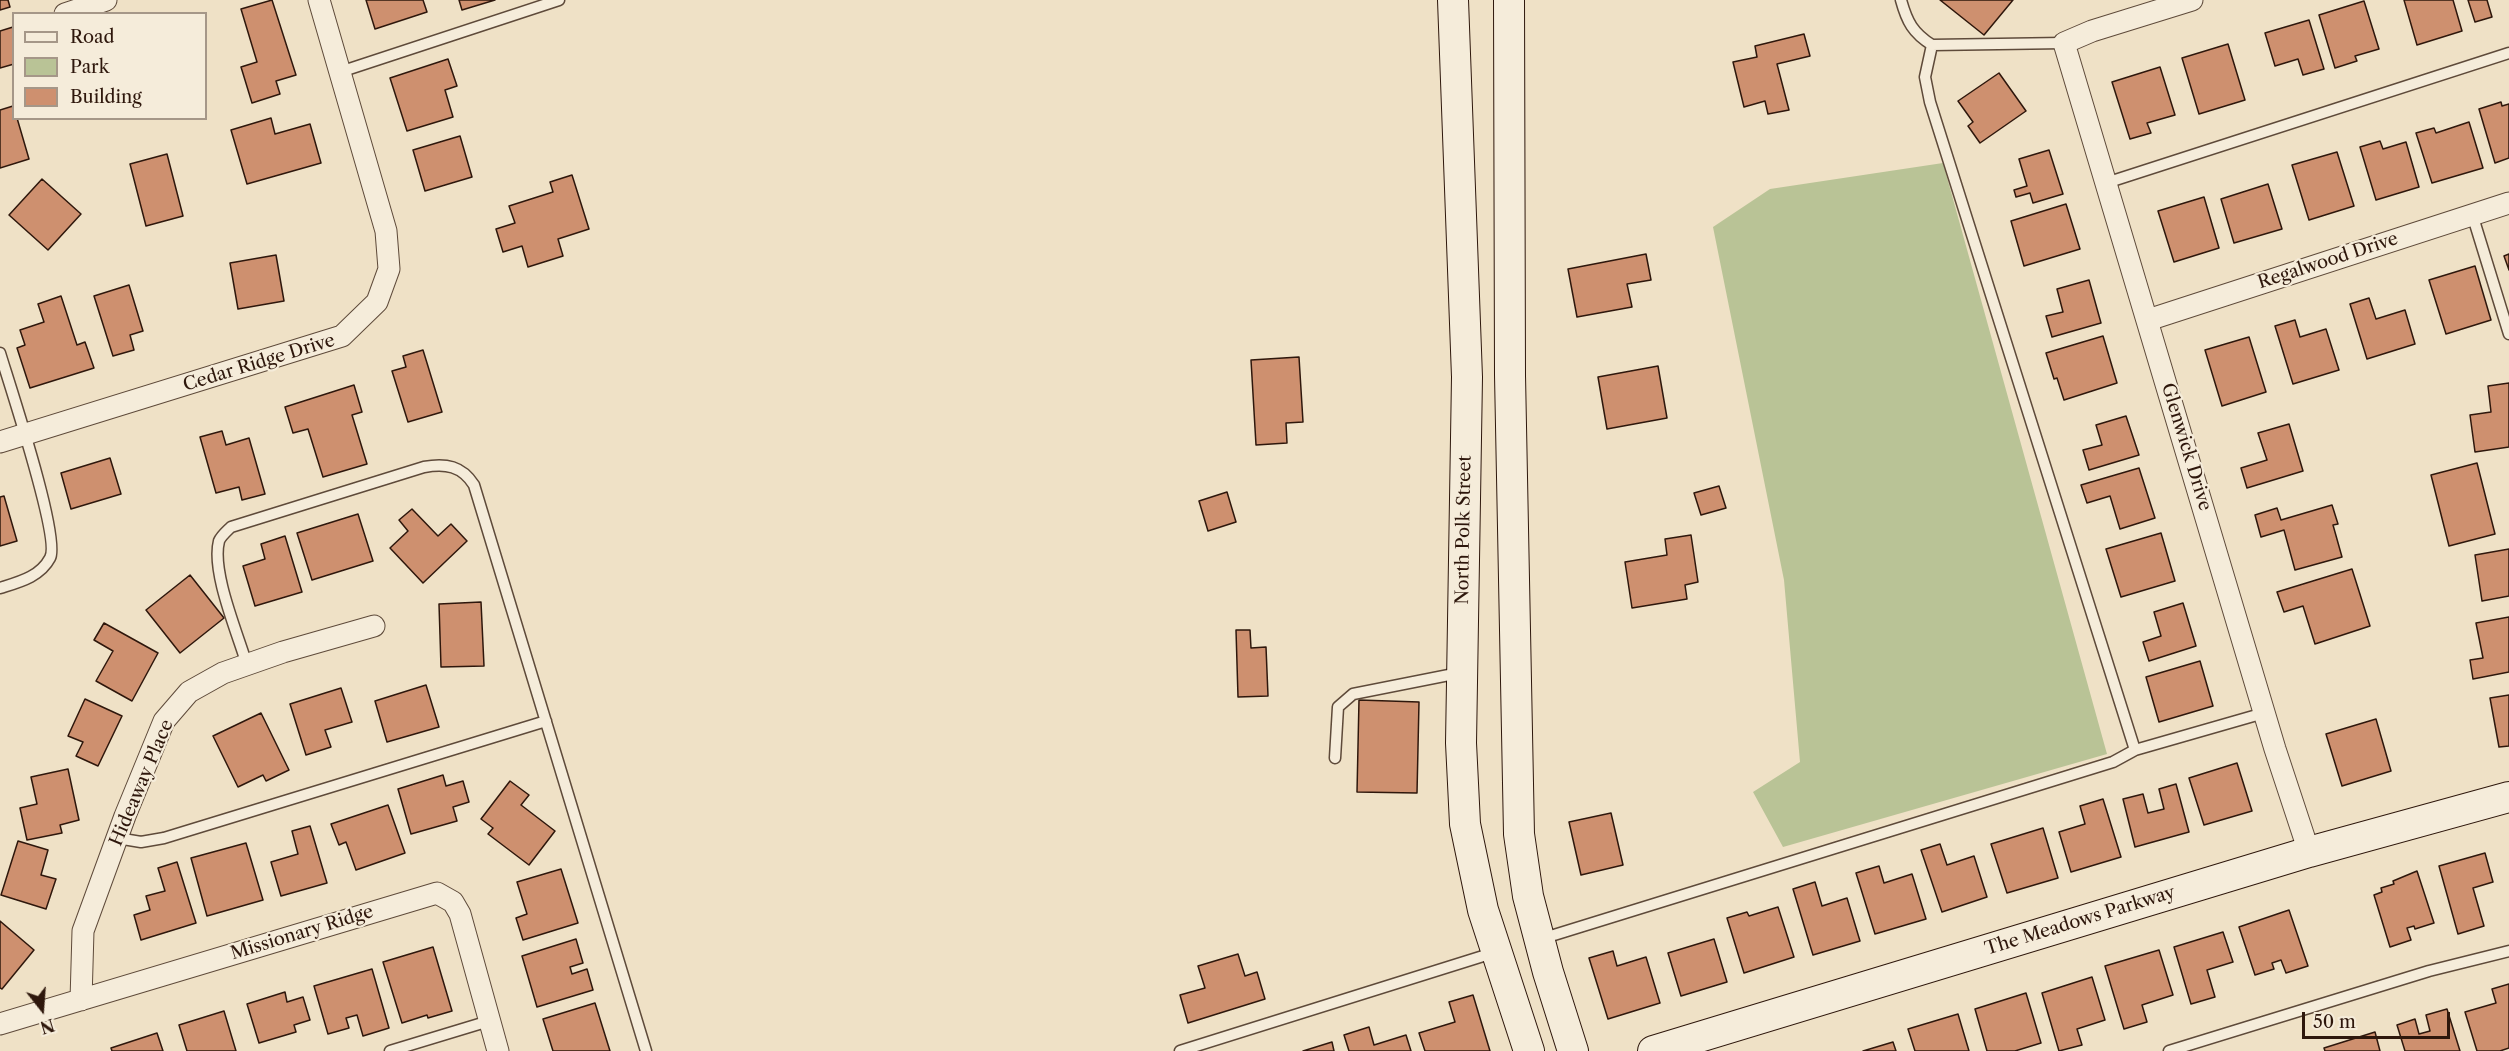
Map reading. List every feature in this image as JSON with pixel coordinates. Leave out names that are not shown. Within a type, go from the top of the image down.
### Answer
[{"type":"main road","name":"North Polk Street","points":[[1453,0],[1467,377],[1461,743],[1465,824],[1483,910],[1529,1051]]},
{"type":"main road","points":[[1509,0],[1510,375],[1519,834],[1528,896],[1573,1051]]},
{"type":"main road","points":[[1467,377],[1510,375]]},
{"type":"main road","name":"The Meadows Parkway","points":[[1653,1051],[2308,852],[2509,796]]},
{"type":"street","points":[[71,12],[106,0]]},
{"type":"street","name":"Cedar Ridge Drive","points":[[0,442],[342,336],[377,302],[389,269],[386,231],[319,0]]},
{"type":"street","points":[[2064,43],[2092,31],[2192,0]]},
{"type":"street","name":"Glenwick Drive","points":[[2064,43],[2264,713],[2308,852]]},
{"type":"street","name":"Regalwood Drive","points":[[2148,320],[2509,203]]},
{"type":"street","name":"Hideaway Place","points":[[81,1000],[83,932],[117,838],[165,721],[189,692],[223,673],[374,626]]},
{"type":"street","name":"Missionary Ridge","points":[[0,1024],[437,893],[453,902],[460,914],[498,1051]]},
{"type":"lane","points":[[340,72],[559,0]]},
{"type":"lane","points":[[1901,0],[1916,34],[1932,45],[2064,43]]},
{"type":"lane","points":[[1932,45],[1925,77],[1930,102],[2135,750]]},
{"type":"lane","points":[[2106,183],[2509,53]]},
{"type":"lane","points":[[2472,214],[2509,334]]},
{"type":"lane","points":[[0,353],[25,434],[52,539],[52,557],[30,578],[0,588]]},
{"type":"lane","points":[[247,665],[220,579],[219,539],[231,527],[424,467],[437,464],[449,465],[460,470],[474,485],[646,1051]]},
{"type":"lane","points":[[1335,758],[1338,707],[1353,694],[1462,673]]},
{"type":"lane","points":[[1539,940],[2102,766],[2135,750],[2264,713]]},
{"type":"lane","points":[[117,838],[141,842],[164,838],[546,722]]},
{"type":"lane","points":[[2169,1051],[2418,974],[2509,951]]},
{"type":"lane","points":[[1180,1051],[1497,952]]},
{"type":"lane","points":[[390,1051],[489,1021]]},
{"type":"green space","points":[[1943,163],[2107,754],[1783,847],[1753,792],[1800,762],[1784,580],[1713,227],[1770,189]]},
{"type":"building","points":[[0,0],[8,0],[10,7],[0,10]]},
{"type":"building","points":[[272,0],[296,75],[276,81],[280,94],[252,103],[241,67],[257,62],[241,9]]},
{"type":"building","points":[[366,0],[423,0],[427,12],[375,29]]},
{"type":"building","points":[[459,0],[495,0],[462,10]]},
{"type":"building","points":[[1940,0],[2013,0],[1984,35]]},
{"type":"building","points":[[2404,0],[2453,0],[2462,31],[2417,45]]},
{"type":"building","points":[[2468,0],[2487,0],[2492,17],[2475,22]]},
{"type":"building","points":[[2364,1],[2379,49],[2355,56],[2357,61],[2335,68],[2319,15]]},
{"type":"building","points":[[2309,20],[2324,69],[2303,75],[2298,59],[2275,66],[2265,33]]},
{"type":"building","points":[[12,27],[12,65],[0,68],[0,31]]},
{"type":"building","points":[[1804,34],[1810,56],[1777,64],[1789,110],[1768,114],[1765,101],[1744,107],[1733,62],[1757,57],[1755,46]]},
{"type":"building","points":[[2228,44],[2245,100],[2199,114],[2182,58]]},
{"type":"building","points":[[448,59],[457,86],[445,90],[453,117],[407,131],[390,78]]},
{"type":"building","points":[[2160,67],[2175,115],[2147,123],[2151,133],[2130,139],[2112,82]]},
{"type":"building","points":[[1999,73],[2026,111],[1980,143],[1968,126],[1973,122],[1958,101]]},
{"type":"building","points":[[2501,102],[2502,106],[2509,104],[2509,158],[2495,163],[2479,109]]},
{"type":"building","points":[[12,106],[12,120],[18,120],[29,159],[0,168],[0,110]]},
{"type":"building","points":[[271,118],[275,134],[310,124],[321,163],[247,184],[231,130]]},
{"type":"building","points":[[2469,122],[2483,168],[2432,183],[2416,133],[2434,128],[2436,133]]},
{"type":"building","points":[[460,136],[472,177],[425,191],[413,150]]},
{"type":"building","points":[[2380,141],[2383,149],[2406,142],[2419,187],[2376,200],[2360,147]]},
{"type":"building","points":[[2049,150],[2063,194],[2033,203],[2030,193],[2016,197],[2014,190],[2027,186],[2019,159]]},
{"type":"building","points":[[2337,152],[2354,206],[2309,220],[2292,165]]},
{"type":"building","points":[[167,154],[183,216],[146,226],[130,164]]},
{"type":"building","points":[[572,175],[589,229],[558,239],[563,256],[528,267],[522,246],[503,252],[496,229],[515,223],[509,206],[553,192],[550,182]]},
{"type":"building","points":[[42,179],[81,214],[48,250],[9,215]]},
{"type":"building","points":[[2268,184],[2282,229],[2234,243],[2221,199]]},
{"type":"building","points":[[2204,197],[2219,248],[2174,262],[2158,211]]},
{"type":"building","points":[[2066,204],[2080,249],[2024,266],[2011,221]]},
{"type":"building","points":[[1646,254],[1651,280],[1627,284],[1632,307],[1577,317],[1568,269]]},
{"type":"building","points":[[2509,254],[2509,270],[2504,256]]},
{"type":"building","points":[[276,255],[284,301],[238,309],[230,263]]},
{"type":"building","points":[[2475,266],[2491,320],[2446,334],[2429,280]]},
{"type":"building","points":[[2089,280],[2101,323],[2052,337],[2046,316],[2063,312],[2057,289]]},
{"type":"building","points":[[129,285],[143,331],[130,335],[134,350],[113,356],[94,296]]},
{"type":"building","points":[[61,296],[77,345],[85,342],[94,368],[30,388],[17,348],[25,345],[20,330],[44,322],[38,304]]},
{"type":"building","points":[[2369,298],[2376,319],[2405,310],[2415,344],[2367,359],[2350,304]]},
{"type":"building","points":[[2295,320],[2300,337],[2326,329],[2339,370],[2293,384],[2275,326]]},
{"type":"building","points":[[2103,336],[2117,383],[2064,400],[2057,378],[2054,379],[2046,353]]},
{"type":"building","points":[[2249,337],[2266,392],[2222,406],[2205,350]]},
{"type":"building","points":[[423,350],[442,412],[408,422],[392,371],[406,367],[403,356]]},
{"type":"building","points":[[1299,357],[1303,422],[1286,423],[1287,443],[1256,445],[1251,360]]},
{"type":"building","points":[[1658,366],[1667,418],[1607,429],[1598,377]]},
{"type":"building","points":[[2509,383],[2509,447],[2475,452],[2470,415],[2491,412],[2488,386]]},
{"type":"building","points":[[354,385],[362,412],[352,415],[367,464],[323,477],[308,429],[293,433],[285,407]]},
{"type":"building","points":[[2126,416],[2139,455],[2089,470],[2083,450],[2102,445],[2096,425]]},
{"type":"building","points":[[2289,424],[2303,471],[2247,488],[2241,468],[2267,460],[2258,433]]},
{"type":"building","points":[[222,431],[226,445],[249,438],[265,494],[242,500],[239,487],[216,493],[200,437]]},
{"type":"building","points":[[110,458],[121,494],[71,509],[61,473]]},
{"type":"building","points":[[2477,463],[2495,534],[2449,546],[2431,475]]},
{"type":"building","points":[[2139,468],[2155,518],[2120,529],[2110,496],[2087,503],[2081,485]]},
{"type":"building","points":[[1719,486],[1726,508],[1701,515],[1694,493]]},
{"type":"building","points":[[1227,492],[1236,522],[1208,531],[1199,501]]},
{"type":"building","points":[[4,496],[17,541],[0,546],[0,497]]},
{"type":"building","points":[[2332,505],[2338,524],[2333,525],[2342,557],[2295,570],[2284,530],[2261,537],[2255,515],[2277,508],[2281,520]]},
{"type":"building","points":[[412,509],[438,536],[451,524],[467,541],[423,583],[390,548],[408,531],[399,520]]},
{"type":"building","points":[[358,514],[373,561],[312,580],[297,533]]},
{"type":"building","points":[[2161,533],[2175,581],[2121,597],[2106,549]]},
{"type":"building","points":[[1691,535],[1698,582],[1685,585],[1687,599],[1632,608],[1625,562],[1667,555],[1665,539]]},
{"type":"building","points":[[285,536],[302,592],[255,606],[243,566],[265,559],[261,544]]},
{"type":"building","points":[[2509,549],[2509,596],[2482,601],[2475,555]]},
{"type":"building","points":[[2352,569],[2370,626],[2315,644],[2303,606],[2284,612],[2277,592]]},
{"type":"building","points":[[190,575],[224,618],[180,653],[146,610]]},
{"type":"building","points":[[481,602],[484,666],[441,667],[439,604]]},
{"type":"building","points":[[2183,603],[2196,646],[2149,661],[2143,642],[2161,636],[2154,612]]},
{"type":"building","points":[[2509,617],[2509,672],[2473,679],[2470,660],[2483,658],[2476,623]]},
{"type":"building","points":[[104,623],[158,653],[132,701],[96,681],[113,651],[94,640]]},
{"type":"building","points":[[1236,630],[1250,630],[1251,648],[1266,647],[1268,696],[1238,697]]},
{"type":"building","points":[[2200,661],[2213,706],[2159,722],[2146,677]]},
{"type":"building","points":[[426,685],[439,727],[387,742],[375,701]]},
{"type":"building","points":[[341,688],[352,722],[325,730],[331,747],[306,755],[290,704]]},
{"type":"building","points":[[2509,695],[2509,746],[2499,747],[2490,698]]},
{"type":"building","points":[[85,699],[122,716],[98,766],[76,756],[83,742],[68,736]]},
{"type":"building","points":[[1359,700],[1419,702],[1417,793],[1357,792]]},
{"type":"building","points":[[261,713],[289,770],[266,781],[263,775],[238,787],[213,736]]},
{"type":"building","points":[[2376,719],[2391,771],[2342,786],[2326,734]]},
{"type":"building","points":[[2237,763],[2252,811],[2204,825],[2189,778]]},
{"type":"building","points":[[68,769],[79,820],[60,825],[62,833],[27,840],[20,808],[37,804],[31,777]]},
{"type":"building","points":[[443,775],[446,786],[463,781],[469,802],[453,807],[457,821],[411,834],[398,789]]},
{"type":"building","points":[[510,781],[529,795],[521,805],[555,831],[529,865],[488,834],[493,828],[481,819]]},
{"type":"building","points":[[2176,784],[2189,832],[2135,847],[2123,799],[2143,794],[2148,813],[2164,809],[2159,789]]},
{"type":"building","points":[[2103,799],[2121,857],[2071,872],[2059,832],[2085,824],[2080,806]]},
{"type":"building","points":[[388,805],[405,853],[356,870],[346,842],[339,845],[331,824]]},
{"type":"building","points":[[1611,813],[1623,865],[1581,875],[1569,822]]},
{"type":"building","points":[[310,826],[327,883],[281,896],[271,862],[298,854],[292,831]]},
{"type":"building","points":[[2043,828],[2058,878],[2007,893],[1991,844]]},
{"type":"building","points":[[18,841],[48,850],[41,875],[56,879],[46,909],[1,895]]},
{"type":"building","points":[[246,843],[263,900],[207,916],[191,858]]},
{"type":"building","points":[[1940,844],[1947,865],[1974,856],[1987,897],[1942,912],[1921,850]]},
{"type":"building","points":[[2485,853],[2493,882],[2473,888],[2484,926],[2458,934],[2439,866]]},
{"type":"building","points":[[177,862],[196,923],[141,940],[134,915],[150,910],[146,896],[165,891],[158,868]]},
{"type":"building","points":[[1879,866],[1884,883],[1912,874],[1926,919],[1875,934],[1856,873]]},
{"type":"building","points":[[561,869],[578,923],[523,940],[516,918],[527,914],[517,882]]},
{"type":"building","points":[[2417,871],[2434,923],[2415,929],[2414,926],[2407,928],[2411,940],[2390,947],[2374,895],[2382,892],[2381,888],[2394,884],[2393,881]]},
{"type":"building","points":[[1815,882],[1822,906],[1847,898],[1860,941],[1813,955],[1793,889]]},
{"type":"building","points":[[1778,907],[1794,957],[1744,973],[1727,918],[1747,912],[1749,916]]},
{"type":"building","points":[[2289,910],[2308,966],[2286,973],[2281,960],[2272,963],[2274,969],[2255,975],[2239,927]]},
{"type":"building","points":[[0,921],[34,950],[2,989],[0,988]]},
{"type":"building","points":[[2223,932],[2233,962],[2207,970],[2215,997],[2191,1004],[2174,947]]},
{"type":"building","points":[[576,939],[583,963],[570,967],[572,974],[587,969],[593,990],[537,1007],[522,956]]},
{"type":"building","points":[[1714,939],[1727,982],[1681,996],[1668,953]]},
{"type":"building","points":[[433,947],[452,1011],[428,1018],[427,1015],[402,1023],[383,962]]},
{"type":"building","points":[[2159,950],[2173,995],[2142,1005],[2147,1022],[2124,1029],[2105,966]]},
{"type":"building","points":[[1613,951],[1617,966],[1646,957],[1660,1003],[1608,1019],[1589,958]]},
{"type":"building","points":[[1238,954],[1245,976],[1257,972],[1265,999],[1188,1023],[1180,995],[1205,988],[1198,966]]},
{"type":"building","points":[[372,969],[389,1028],[363,1036],[357,1015],[346,1018],[349,1028],[328,1034],[314,986]]},
{"type":"building","points":[[2092,977],[2105,1020],[2077,1029],[2082,1045],[2059,1051],[2042,993]]},
{"type":"building","points":[[2509,984],[2509,1048],[2500,1051],[2477,1051],[2465,1012],[2496,1003],[2492,989]]},
{"type":"building","points":[[285,992],[287,1002],[303,997],[310,1020],[294,1025],[296,1032],[259,1043],[247,1004]]},
{"type":"building","points":[[2026,993],[2041,1043],[2015,1051],[1987,1051],[1975,1009]]},
{"type":"building","points":[[1473,995],[1490,1051],[1425,1051],[1419,1033],[1455,1022],[1449,1002]]},
{"type":"building","points":[[595,1003],[610,1051],[553,1051],[543,1019]]},
{"type":"building","points":[[2447,1009],[2460,1051],[2405,1051],[2397,1025],[2415,1019],[2419,1034],[2430,1031],[2426,1015]]},
{"type":"building","points":[[224,1011],[236,1051],[187,1051],[179,1025]]},
{"type":"building","points":[[1958,1014],[1969,1051],[1915,1051],[1908,1029]]},
{"type":"building","points":[[1369,1027],[1374,1045],[1406,1035],[1411,1051],[1349,1051],[1344,1035]]},
{"type":"building","points":[[2375,1032],[2380,1051],[2325,1051],[2324,1048]]},
{"type":"building","points":[[157,1033],[163,1051],[112,1051],[111,1048]]},
{"type":"building","points":[[1332,1042],[1334,1051],[1303,1051]]},
{"type":"building","points":[[1893,1042],[1896,1051],[1863,1051]]}]
